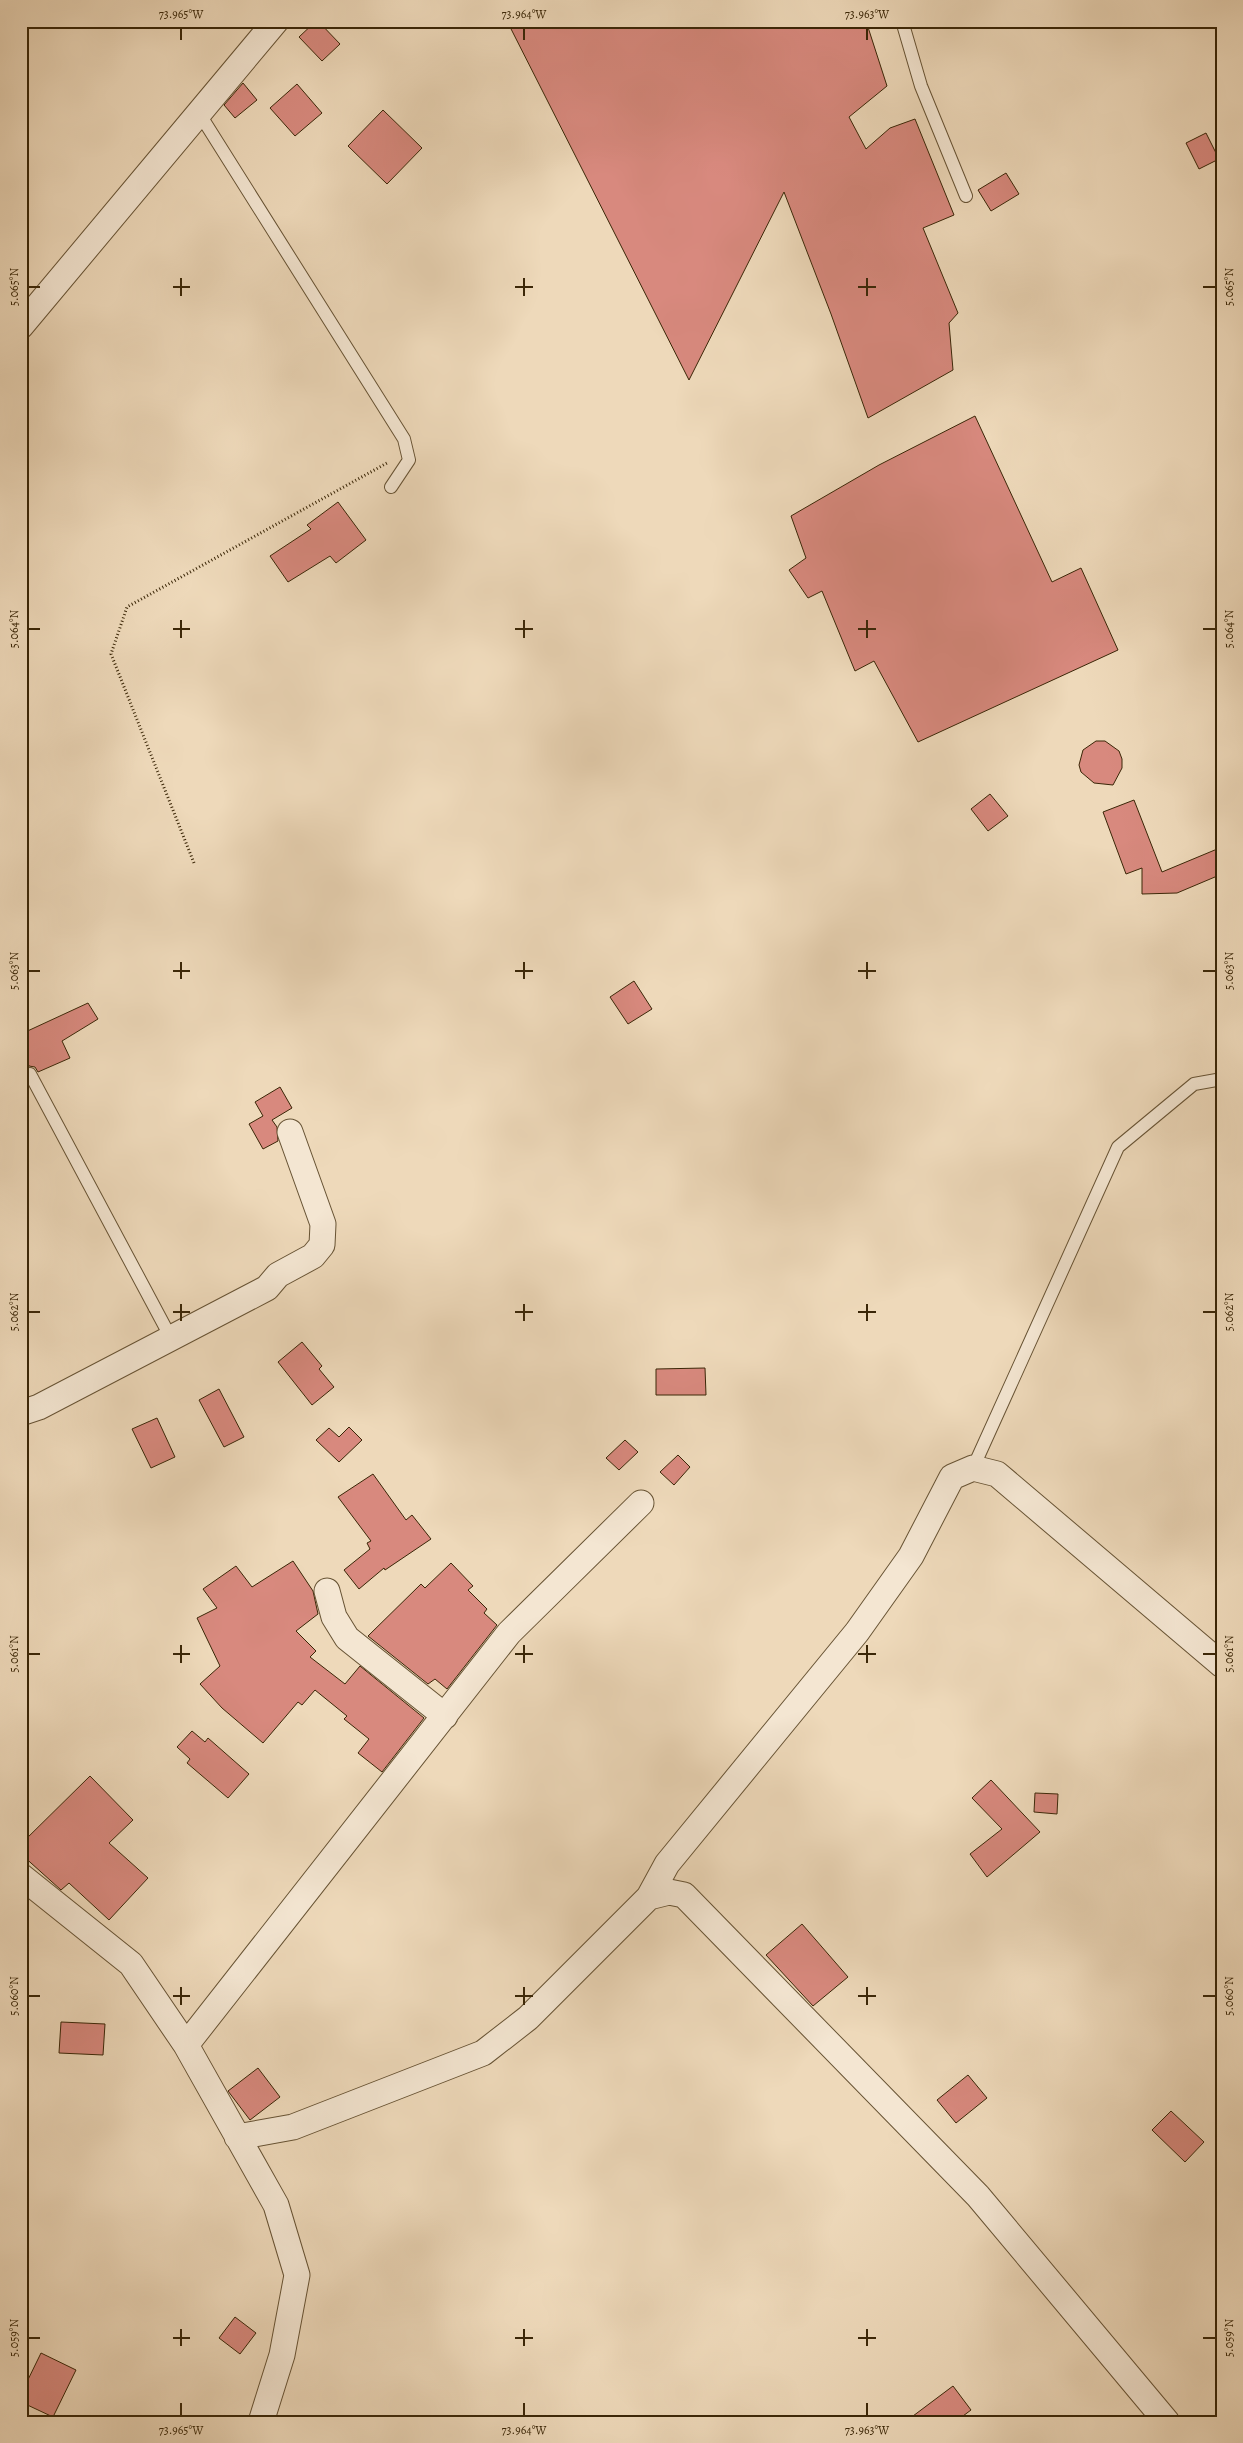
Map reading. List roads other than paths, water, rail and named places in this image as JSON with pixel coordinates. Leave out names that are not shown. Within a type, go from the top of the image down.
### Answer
[{"type":"street","points":[[21,326],[276,21]]},
{"type":"street","points":[[21,1413],[39,1407],[267,1288],[278,1275],[313,1256],[322,1245],[323,1224],[290,1132]]},
{"type":"street","points":[[237,2137],[293,2127],[483,2053],[528,2018],[649,1897],[667,1864],[873,1609],[911,1556],[952,1477],[973,1468],[997,1474],[1222,1665]]},
{"type":"street","points":[[186,2046],[509,1633],[641,1503]]},
{"type":"street","points":[[327,1591],[334,1617],[347,1638],[445,1716]]},
{"type":"street","points":[[21,1876],[131,1964],[186,2046],[276,2205],[297,2275],[282,2355],[260,2422]]},
{"type":"street","points":[[649,1897],[669,1892],[684,1895],[978,2196],[1167,2422]]},
{"type":"lane","points":[[902,21],[921,86],[966,196]]},
{"type":"lane","points":[[199,113],[404,438],[409,460],[391,487]]},
{"type":"lane","points":[[30,1074],[171,1338]]},
{"type":"lane","points":[[973,1468],[1118,1147],[1194,1084],[1222,1079]]}]
